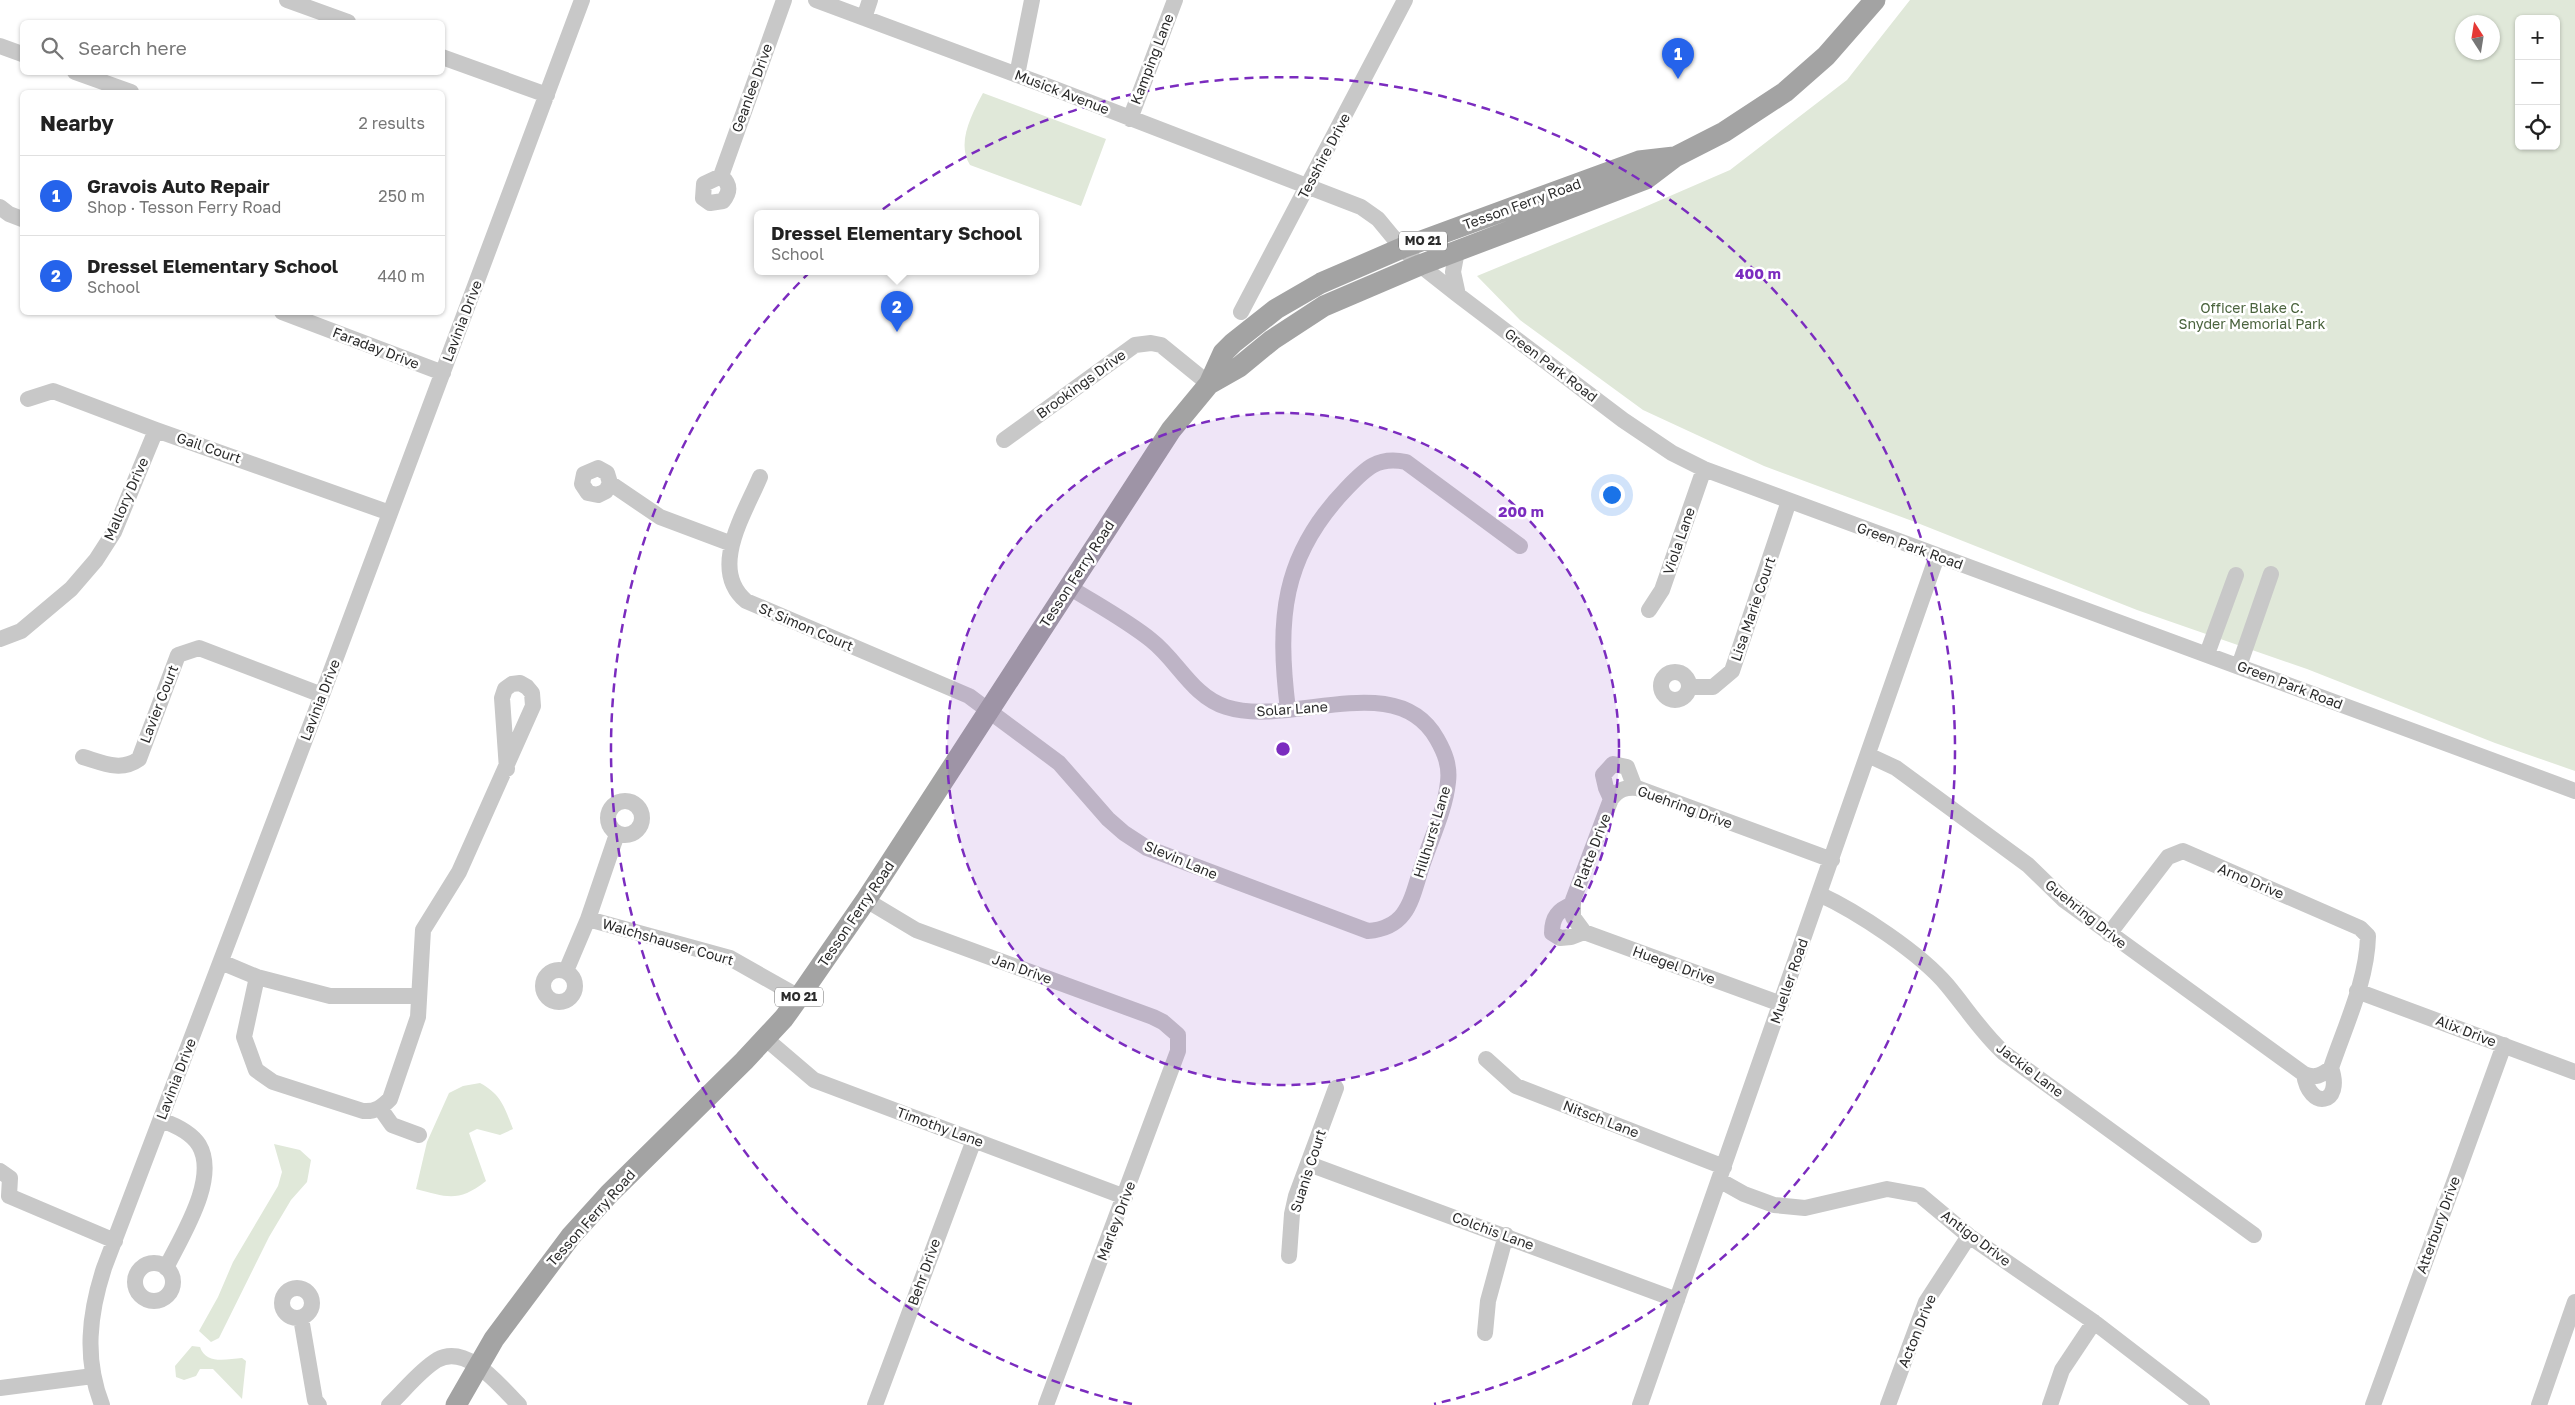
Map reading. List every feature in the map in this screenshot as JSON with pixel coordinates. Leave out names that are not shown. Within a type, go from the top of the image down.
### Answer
[{"type":"main road","name":"Tesson Ferry Road","points":[[1209,384],[1239,367],[1272,340],[1324,306],[1352,292],[1646,180],[1675,157],[1724,132],[1785,92],[1826,56],[1875,0]]},
{"type":"main road","name":"Tesson Ferry Road","points":[[456,1405],[478,1366],[521,1300],[571,1236],[609,1194],[766,1039],[799,997],[866,900],[1171,430],[1209,384],[1223,353],[1276,310],[1321,283],[1402,248],[1639,161],[1675,157]]},
{"type":"street","points":[[287,0],[305,3],[343,20]]},
{"type":"street","name":"Lavinia Drive","points":[[102,1405],[93,1376],[89,1340],[93,1305],[115,1241],[582,0]]},
{"type":"street","name":"Geanlee Drive","points":[[721,176],[784,0]]},
{"type":"street","name":"Musick Avenue","points":[[816,0],[1309,186]]},
{"type":"street","points":[[864,18],[870,0]]},
{"type":"street","points":[[1017,75],[1032,0]]},
{"type":"street","name":"Kamping Lane","points":[[1130,119],[1175,0]]},
{"type":"street","name":"Tesshire Drive","points":[[1241,312],[1309,186],[1405,0]]},
{"type":"street","points":[[0,46],[20,53]]},
{"type":"street","points":[[445,58],[547,95]]},
{"type":"street","points":[[83,75],[125,90]]},
{"type":"street","name":"Green Park Road","points":[[1309,186],[1369,212],[1386,227],[1402,248],[1420,265],[1458,295],[1630,424],[1672,453],[1704,469],[2240,666],[2575,792]]},
{"type":"street","points":[[0,207],[9,214],[20,218]]},
{"type":"street","points":[[1457,251],[1452,272],[1458,295]]},
{"type":"street","name":"Faraday Drive","points":[[294,315],[443,372]]},
{"type":"street","name":"Brookings Drive","points":[[1004,440],[1135,345],[1152,343],[1161,346],[1209,384]]},
{"type":"street","name":"Gail Court","points":[[28,399],[53,391],[156,430],[390,513]]},
{"type":"street","name":"Mallory Drive","points":[[0,639],[21,631],[71,589],[96,560],[114,532],[156,430]]},
{"type":"street","points":[[1288,710],[1282,662],[1282,627],[1286,597],[1298,558],[1310,533],[1331,504],[1360,475],[1376,463],[1390,459],[1406,462],[1520,546]]},
{"type":"street","name":"Viola Lane","points":[[1649,610],[1662,590],[1704,469]]},
{"type":"street","name":"St Simon Court","points":[[760,477],[732,544],[728,567],[731,583],[737,594],[746,601],[969,696],[988,711]]},
{"type":"street","points":[[610,483],[660,517],[732,544]]},
{"type":"street","name":"Lisa Marie Court","points":[[1689,687],[1713,687],[1732,671],[1789,501]]},
{"type":"street","name":"Mueller Road","points":[[1640,1405],[1937,556]]},
{"type":"street","points":[[2240,666],[2270,574]]},
{"type":"street","points":[[2207,654],[2236,575]]},
{"type":"street","name":"Solar Lane","points":[[1069,587],[1150,639],[1168,654],[1196,688],[1211,701],[1247,711],[1288,710],[1378,702],[1389,703],[1414,713],[1430,727]]},
{"type":"street","name":"Lavier Court","points":[[83,757],[118,767],[130,766],[138,759],[178,655],[199,648],[322,695]]},
{"type":"street","name":"Slevin Lane","points":[[988,711],[1034,742],[1059,763],[1108,819],[1124,833],[1147,848],[1368,931],[1385,930]]},
{"type":"street","name":"Hillhurst Lane","points":[[1385,930],[1395,923],[1406,911],[1446,793],[1448,781],[1447,758],[1430,727]]},
{"type":"street","name":"Guehring Drive","points":[[1868,754],[1896,768],[2028,865],[2064,900],[2109,934],[2304,1074]]},
{"type":"street","points":[[257,977],[244,1037],[256,1070],[273,1082],[363,1111],[372,1112],[380,1108],[390,1098],[418,1017],[423,930],[459,872],[507,769]]},
{"type":"street","name":"Guehring Drive","points":[[1623,792],[1832,860]]},
{"type":"street","name":"Platte Drive","points":[[1584,932],[1560,938],[1552,933],[1552,923],[1556,915],[1573,910],[1623,792]]},
{"type":"street","name":"Walchshauser Court","points":[[566,971],[588,919],[617,834]]},
{"type":"street","name":"Arno Drive","points":[[2109,934],[2168,857],[2183,851],[2365,931],[2368,946],[2357,991]]},
{"type":"street","name":"Jackie Lane","points":[[1819,894],[1845,906],[1925,963],[1947,985],[1980,1029],[2004,1053],[2254,1235]]},
{"type":"street","name":"Jan Drive","points":[[866,900],[916,930],[1153,1018],[1162,1022],[1178,1035]]},
{"type":"street","points":[[1573,910],[1584,932]]},
{"type":"street","name":"Walchshauser Court","points":[[588,919],[730,958],[799,997]]},
{"type":"street","name":"Huegel Drive","points":[[1584,932],[1781,1004]]},
{"type":"street","points":[[221,962],[257,977],[330,996],[419,996]]},
{"type":"street","points":[[2304,1074],[2308,1091],[2314,1097],[2323,1099],[2332,1095],[2335,1088],[2331,1068],[2357,991]]},
{"type":"street","name":"Alix Drive","points":[[2357,991],[2575,1072]]},
{"type":"street","name":"Marley Drive","points":[[1046,1405],[1178,1051],[1178,1035]]},
{"type":"street","name":"Timothy Lane","points":[[766,1039],[814,1080],[1125,1197]]},
{"type":"street","name":"Atterbury Drive","points":[[2373,1405],[2504,1045]]},
{"type":"street","name":"Nitsch Lane","points":[[1486,1059],[1516,1086],[1722,1173]]},
{"type":"street","points":[[2304,1074],[2311,1077],[2322,1075],[2331,1068]]},
{"type":"street","name":"Suanis Court","points":[[1289,1256],[1292,1214],[1336,1088]]},
{"type":"street","points":[[380,1108],[392,1125],[419,1135]]},
{"type":"street","points":[[161,1120],[189,1134],[199,1145],[205,1162],[203,1189],[166,1268]]},
{"type":"street","name":"Behr Drive","points":[[875,1405],[974,1140]]},
{"type":"street","name":"Colchis Lane","points":[[1308,1164],[1506,1235],[1677,1300]]},
{"type":"street","points":[[0,1171],[10,1178],[4,1199],[115,1241]]},
{"type":"street","name":"Antigo Drive","points":[[1722,1173],[1744,1194],[1774,1205],[1805,1208],[1887,1189],[1920,1195],[1969,1236],[2094,1322],[2202,1405]]},
{"type":"street","points":[[1485,1333],[1488,1301],[1506,1235]]},
{"type":"street","name":"Acton Drive","points":[[1888,1405],[1926,1302],[1969,1236]]},
{"type":"street","points":[[2539,1405],[2575,1302]]},
{"type":"street","points":[[301,1318],[314,1400],[318,1405]]},
{"type":"street","points":[[2050,1405],[2062,1370],[2094,1322]]},
{"type":"street","points":[[389,1405],[437,1360],[450,1356],[459,1357],[478,1366],[519,1405]]},
{"type":"street","points":[[0,1388],[93,1376]]},
{"type":"green space","name":"Officer Blake C. Snyder Memorial Park","points":[[1910,0],[2575,0],[2575,771],[2495,743],[2307,669],[2137,610],[1915,522],[1764,466],[1643,410],[1520,320],[1477,276],[1730,170],[1847,80]]},
{"type":"green space","points":[[983,93],[1106,139],[1081,206],[970,165],[966,156],[965,138],[970,119]]},
{"type":"green space","points":[[480,1083],[498,1097],[505,1108],[513,1129],[500,1135],[477,1129],[469,1133],[486,1181],[468,1193],[452,1196],[444,1196],[416,1189],[427,1142],[449,1093],[463,1086]]},
{"type":"green space","points":[[274,1144],[300,1150],[311,1160],[307,1182],[291,1200],[269,1237],[219,1338],[211,1342],[199,1331],[218,1297],[233,1262],[278,1186],[282,1172]]},
{"type":"green space","points":[[192,1346],[200,1347],[203,1353],[212,1359],[242,1358],[246,1361],[242,1399],[213,1369],[200,1369],[196,1376],[184,1380],[176,1377],[175,1366]]},
{"type":"place","name":"Gravois Auto Repair","points":[[1678,79]]},
{"type":"place","name":"Dressel Elementary School","points":[[897,332]]}]
